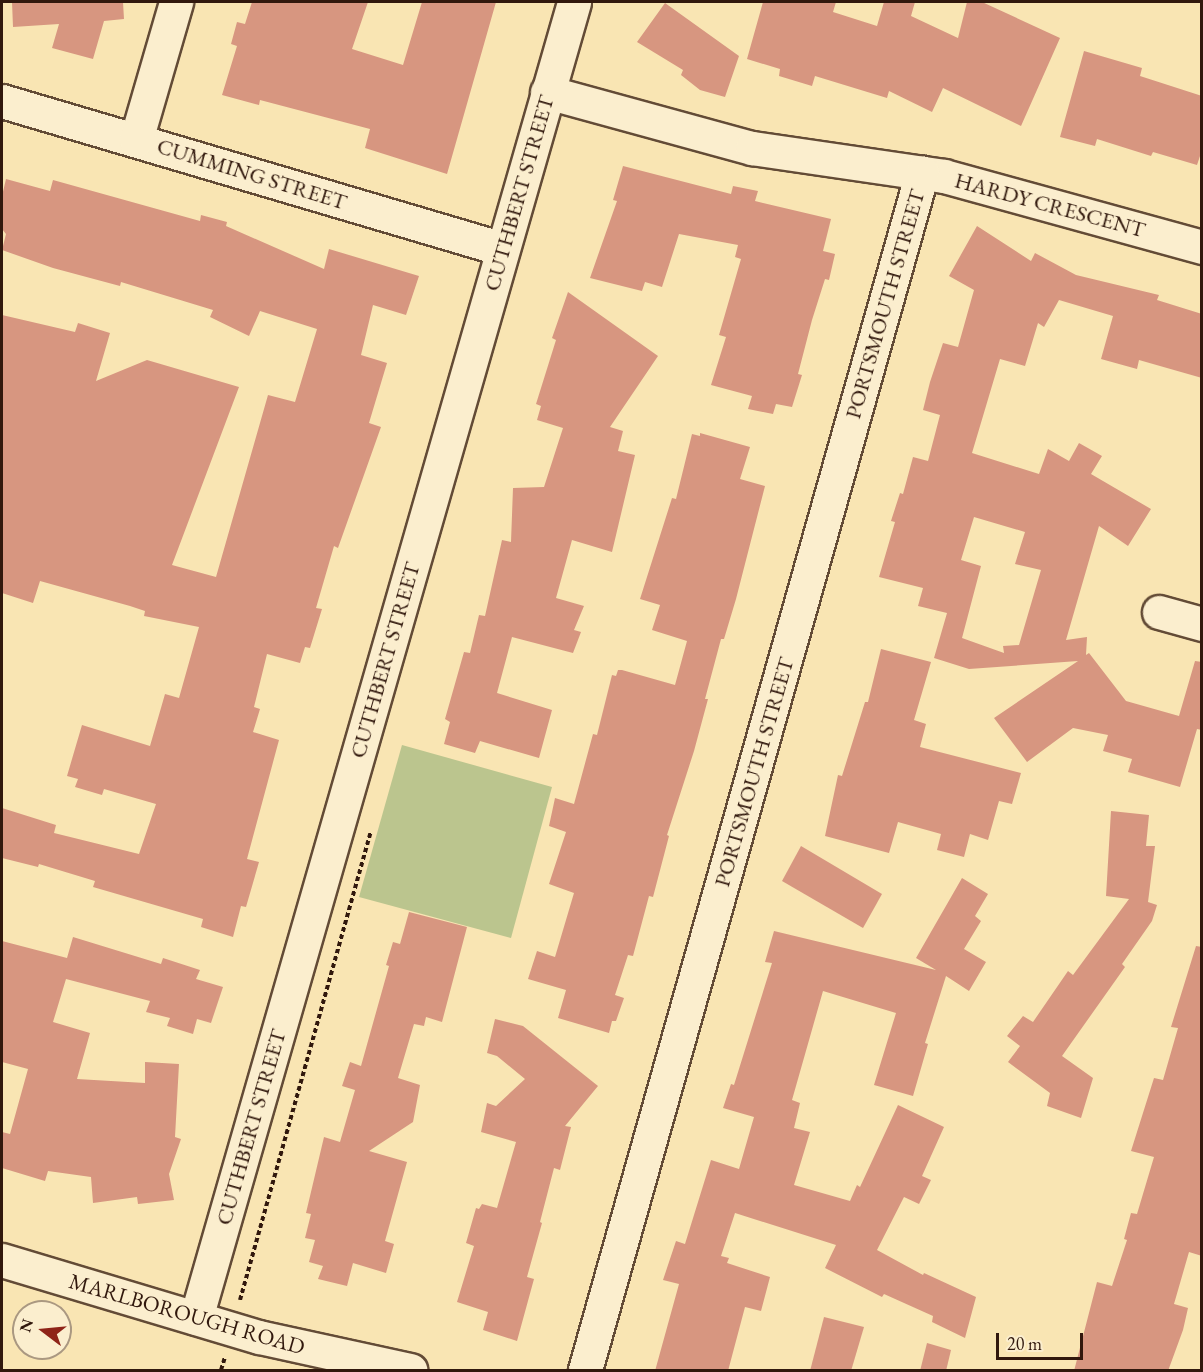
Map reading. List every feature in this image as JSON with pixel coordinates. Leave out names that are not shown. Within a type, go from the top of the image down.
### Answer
[{"type":"street","points":[[136,140],[176,2]]},
{"type":"street","name":"CUTHBERT STREET","points":[[196,1318],[574,2]]},
{"type":"street","name":"HARDY CRESCENT","points":[[547,92],[741,146],[971,182],[1202,247]]},
{"type":"street","name":"CUMMING STREET","points":[[2,101],[503,249]]},
{"type":"street","name":"PORTSMOUTH STREET","points":[[585,1371],[921,173]]},
{"type":"street","points":[[1159,612],[1202,624]]},
{"type":"street","name":"MARLBOROUGH ROAD","points":[[2,1260],[259,1337],[410,1371]]},
{"type":"path","points":[[237,1311],[373,823]]},
{"type":"path","points":[[221,1371],[225,1355]]},
{"type":"green space","points":[[402,745],[552,787],[511,938],[359,897]]},
{"type":"building","points":[[12,2],[123,2],[124,19],[104,21],[93,59],[52,48],[59,24],[13,27]]},
{"type":"building","points":[[252,2],[368,2],[352,49],[403,65],[422,2],[496,2],[447,174],[365,148],[370,129],[260,100],[259,105],[222,95],[237,46],[231,44],[237,22],[245,24]]},
{"type":"building","points":[[763,2],[836,2],[833,12],[877,26],[884,2],[915,2],[911,16],[958,38],[967,2],[982,2],[1060,38],[1021,126],[943,88],[932,112],[889,91],[887,98],[815,76],[812,86],[779,76],[780,69],[747,59]]},
{"type":"building","points":[[665,3],[739,56],[725,97],[700,90],[681,75],[683,70],[637,42]]},
{"type":"building","points":[[1084,51],[1142,68],[1140,76],[1202,96],[1202,150],[1197,165],[1153,152],[1151,156],[1097,139],[1095,146],[1060,137]]},
{"type":"building","points":[[623,166],[731,194],[733,186],[758,191],[755,201],[831,219],[823,251],[835,254],[829,280],[825,279],[812,320],[798,374],[802,375],[792,407],[776,404],[773,414],[748,409],[752,396],[711,385],[726,337],[719,335],[741,259],[735,257],[738,245],[679,234],[662,287],[645,282],[642,291],[590,278],[617,201],[613,200]]},
{"type":"building","points":[[6,179],[50,191],[53,180],[200,221],[201,215],[227,222],[226,226],[324,269],[329,249],[419,276],[406,315],[373,305],[361,355],[387,363],[369,423],[381,427],[338,548],[334,546],[316,608],[322,609],[310,648],[305,647],[300,663],[267,654],[254,707],[260,709],[253,732],[279,740],[247,859],[259,862],[246,907],[241,906],[233,937],[201,927],[203,919],[93,887],[95,881],[39,864],[38,867],[2,858],[2,808],[56,825],[54,833],[139,854],[156,804],[104,789],[102,795],[75,787],[78,779],[67,776],[82,725],[150,746],[165,694],[179,698],[199,627],[144,616],[145,611],[40,581],[33,603],[2,593],[2,315],[75,332],[78,323],[110,333],[96,381],[147,360],[239,387],[172,565],[216,577],[268,395],[295,402],[317,329],[260,311],[249,336],[210,317],[213,310],[121,282],[120,286],[53,268],[2,250],[6,234],[2,229],[2,196]]},
{"type":"building","points":[[977,226],[1031,261],[1035,253],[1076,275],[1159,295],[1157,300],[1202,314],[1202,378],[1139,360],[1137,369],[1101,359],[1113,316],[1059,300],[1044,327],[1038,323],[1025,366],[1000,359],[972,453],[1039,474],[1048,449],[1069,461],[1079,443],[1102,456],[1091,474],[1151,509],[1128,546],[1099,526],[1066,640],[1087,637],[1086,655],[1089,653],[1126,701],[1179,716],[1195,661],[1202,662],[1202,730],[1197,729],[1180,787],[1128,772],[1132,759],[1103,751],[1108,735],[1073,728],[1027,762],[994,718],[1078,661],[969,669],[934,658],[947,613],[918,606],[923,588],[879,577],[895,522],[891,521],[900,493],[903,494],[913,457],[928,461],[940,415],[923,410],[930,382],[943,343],[958,347],[974,290],[949,276]],"holes":[[[974,517],[1025,532],[1015,564],[1041,570],[1019,645],[1003,646],[1004,653],[962,638],[981,566],[961,560]]]},
{"type":"building","points":[[568,292],[658,356],[610,427],[623,431],[618,451],[635,455],[612,552],[572,540],[556,598],[584,606],[574,630],[581,632],[573,653],[512,637],[497,693],[552,710],[539,758],[480,741],[475,753],[444,744],[450,722],[445,719],[464,652],[470,653],[479,615],[485,616],[502,540],[511,542],[513,488],[544,487],[563,428],[537,420],[541,406],[536,404],[556,340],[552,338]]},
{"type":"building","points":[[700,433],[750,447],[740,479],[765,486],[736,599],[724,639],[721,639],[694,751],[667,835],[669,836],[653,897],[649,896],[633,956],[628,955],[615,995],[624,998],[616,1021],[612,1021],[609,1033],[558,1018],[566,990],[528,979],[537,951],[555,957],[574,893],[549,884],[566,832],[549,826],[555,798],[574,804],[593,734],[597,735],[612,675],[616,676],[618,670],[622,670],[675,685],[687,641],[652,630],[660,605],[640,599],[672,498],[676,499],[692,434],[700,436]]},
{"type":"building","points":[[881,649],[931,662],[914,720],[926,724],[920,747],[1021,773],[1012,804],[999,801],[988,840],[970,834],[964,857],[937,850],[941,834],[898,822],[889,853],[825,836],[838,775],[842,776],[865,702],[868,702]]},
{"type":"building","points":[[1111,811],[1149,815],[1146,846],[1155,846],[1148,902],[1157,905],[1152,921],[1122,964],[1125,967],[1062,1056],[1093,1078],[1081,1118],[1047,1106],[1050,1093],[1008,1062],[1020,1046],[1007,1036],[1023,1016],[1033,1022],[1068,971],[1073,975],[1129,899],[1106,896]]},
{"type":"building","points":[[801,846],[882,894],[863,928],[782,881]]},
{"type":"building","points":[[962,878],[988,894],[975,916],[981,921],[964,949],[986,962],[969,991],[946,976],[925,1043],[928,1044],[913,1096],[874,1085],[896,1013],[823,991],[792,1100],[800,1103],[794,1128],[810,1132],[794,1185],[850,1201],[857,1185],[860,1187],[898,1105],[944,1127],[922,1176],[931,1180],[919,1204],[904,1197],[877,1250],[923,1275],[924,1273],[976,1297],[965,1338],[932,1322],[933,1316],[884,1294],[882,1297],[825,1268],[836,1245],[735,1213],[721,1256],[729,1258],[727,1263],[770,1277],[761,1311],[745,1307],[728,1371],[655,1371],[679,1284],[663,1280],[676,1241],[685,1244],[711,1160],[739,1169],[754,1117],[723,1108],[731,1084],[734,1085],[772,963],[765,962],[774,931],[936,970],[916,958]]},
{"type":"building","points":[[409,912],[467,927],[442,1022],[426,1017],[424,1026],[414,1024],[398,1078],[420,1085],[413,1122],[369,1151],[407,1162],[385,1241],[394,1244],[386,1273],[353,1263],[347,1286],[318,1279],[323,1266],[309,1262],[315,1240],[305,1238],[311,1214],[306,1213],[324,1137],[340,1142],[355,1090],[342,1086],[350,1062],[361,1066],[389,966],[386,965],[393,942],[400,944]]},
{"type":"building","points":[[73,937],[161,964],[163,958],[200,970],[196,979],[223,987],[211,1023],[197,1019],[193,1034],[167,1026],[170,1018],[146,1012],[150,1001],[66,979],[53,1022],[90,1033],[77,1079],[145,1083],[145,1062],[179,1064],[175,1137],[181,1139],[169,1174],[174,1200],[138,1204],[137,1197],[93,1203],[91,1177],[48,1171],[45,1181],[2,1168],[2,1132],[10,1134],[28,1069],[2,1062],[2,941],[67,958]]},
{"type":"building","points":[[1196,946],[1202,947],[1202,1256],[1189,1252],[1174,1304],[1188,1308],[1183,1330],[1168,1371],[1074,1371],[1097,1282],[1112,1286],[1127,1240],[1124,1239],[1131,1213],[1137,1214],[1154,1157],[1131,1151],[1154,1078],[1163,1080],[1178,1028],[1171,1027]]},
{"type":"building","points":[[495,1019],[523,1026],[598,1086],[565,1126],[571,1127],[560,1170],[554,1168],[540,1222],[542,1223],[527,1277],[534,1279],[517,1341],[483,1330],[488,1312],[457,1302],[474,1246],[466,1243],[476,1208],[479,1209],[482,1204],[497,1208],[516,1142],[481,1132],[487,1103],[496,1106],[525,1079],[497,1056],[487,1053]]},
{"type":"building","points":[[824,1317],[864,1327],[851,1371],[810,1371]]},
{"type":"building","points":[[927,1343],[951,1350],[946,1371],[920,1371]]}]
